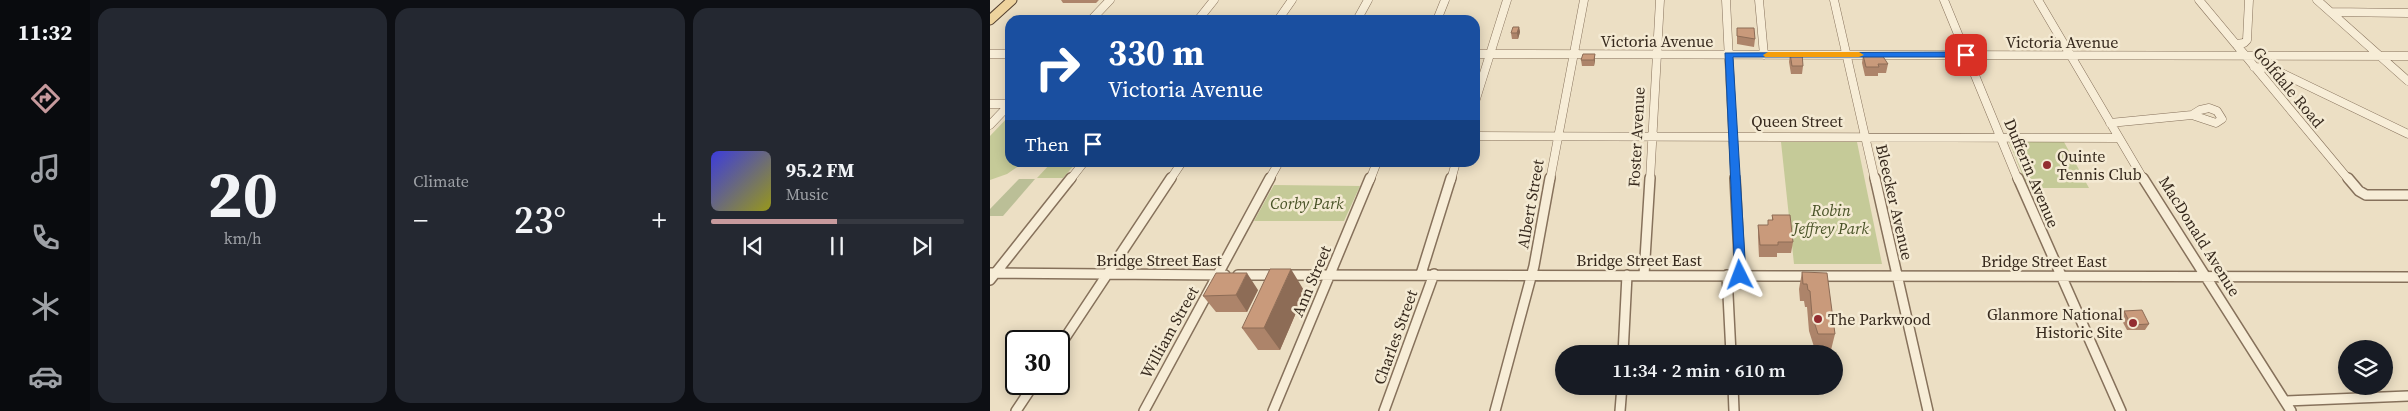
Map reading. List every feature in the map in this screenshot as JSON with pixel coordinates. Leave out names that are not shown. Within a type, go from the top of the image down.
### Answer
[{"type":"main road","points":[[990,20],[1012,0]]},
{"type":"street","points":[[1096,15],[1110,0]]},
{"type":"street","points":[[1202,15],[1214,0]]},
{"type":"street","points":[[1282,15],[1292,0]]},
{"type":"street","points":[[1360,15],[1368,0]]},
{"type":"street","points":[[1439,15],[1445,0]]},
{"type":"street","points":[[1480,86],[1507,0]]},
{"type":"street","name":"Albert Street","points":[[1495,411],[1531,275],[1584,0]]},
{"type":"street","name":"Foster Avenue","points":[[1644,275],[1660,0]]},
{"type":"street","points":[[1726,0],[1740,275]]},
{"type":"street","points":[[1759,0],[1764,55]]},
{"type":"street","name":"Bleecker Avenue","points":[[1834,0],[1928,411]]},
{"type":"street","name":"Dufferin Avenue","points":[[1944,0],[1998,136],[2121,411]]},
{"type":"street","name":"MacDonald Avenue","points":[[2038,0],[2069,56],[2119,138],[2292,411]]},
{"type":"street","name":"Golfdale Road","points":[[2199,0],[2359,191],[2366,195],[2408,195]]},
{"type":"street","points":[[2236,44],[2244,43],[2247,40],[2249,0]]},
{"type":"street","points":[[2317,0],[2408,81]]},
{"type":"street","points":[[2331,12],[2408,13]]},
{"type":"street","points":[[990,54],[1005,54]]},
{"type":"street","name":"Victoria Avenue","points":[[1480,54],[2408,56]]},
{"type":"street","points":[[2254,67],[2270,68],[2408,134]]},
{"type":"street","points":[[990,104],[1005,104]]},
{"type":"street","points":[[990,125],[1005,109]]},
{"type":"street","points":[[2110,123],[2192,115]]},
{"type":"street","name":"Queen Street","points":[[1480,136],[1998,136],[2119,138]]},
{"type":"street","points":[[992,276],[1080,167]]},
{"type":"street","points":[[1070,330],[1179,167]]},
{"type":"street","name":"William Street","points":[[1144,411],[1276,167]]},
{"type":"street","name":"Ann Street","points":[[1274,411],[1375,167]]},
{"type":"street","name":"Charles Street","points":[[1421,274],[1454,167]]},
{"type":"street","name":"Bridge Street East","points":[[992,276],[1434,274],[2408,277]]},
{"type":"street","name":"Charles Street","points":[[1384,411],[1434,274]]},
{"type":"street","points":[[1623,345],[1627,275]]},
{"type":"street","points":[[1727,275],[1731,345]]},
{"type":"street","points":[[1016,411],[1027,395]]},
{"type":"street","points":[[1620,411],[1621,395]]},
{"type":"street","points":[[1733,395],[1734,411]]},
{"type":"street","points":[[2285,401],[2408,396]]},
{"type":"green space","points":[[1005,120],[1005,167],[1017,167],[1007,174],[990,180],[990,136]]},
{"type":"green space","name":"Robin Jeffrey Park","points":[[1781,142],[1857,142],[1882,264],[1794,264]]},
{"type":"green space","name":"Quinte Tennis Club","points":[[2009,142],[2064,142],[2089,188],[2028,188]]},
{"type":"green space","points":[[1047,167],[1073,167],[1063,178],[1037,178]]},
{"type":"green space","points":[[1019,179],[1035,179],[1003,216],[990,216],[990,209]]},
{"type":"green space","name":"Corby Park","points":[[1274,185],[1360,186],[1344,221],[1254,221]]},
{"type":"building","points":[[1513,27],[1519,27],[1517,33],[1511,33]]},
{"type":"building","points":[[1737,28],[1754,28],[1755,39],[1737,36]]},
{"type":"building","points":[[1790,53],[1802,53],[1803,66],[1792,66]]},
{"type":"building","points":[[1583,54],[1595,54],[1594,60],[1581,60]]},
{"type":"building","points":[[1863,55],[1882,55],[1888,64],[1878,64],[1879,67],[1866,67]]},
{"type":"building","points":[[1772,215],[1790,215],[1793,242],[1778,242],[1778,245],[1760,245],[1758,225],[1768,225],[1768,220],[1773,220]]},
{"type":"building","points":[[1270,269],[1291,269],[1264,328],[1242,328]]},
{"type":"building","points":[[1802,272],[1827,273],[1835,334],[1818,334],[1812,315],[1810,291],[1807,284],[1803,284]]},
{"type":"building","points":[[1216,273],[1247,273],[1236,295],[1203,296]]},
{"type":"building","points":[[2142,310],[2149,324],[2131,325],[2124,311]]},
{"type":"slow traffic","points":[[1768,55],[1859,55]]},
{"type":"place","name":"Quinte Tennis Club","points":[[2047,165]]},
{"type":"place","name":"The Parkwood","points":[[1818,319]]},
{"type":"place","name":"Glanmore National Historic Site","points":[[2133,323]]},
{"type":"route","points":[[1740,275],[1728,55],[1966,55]]}]
